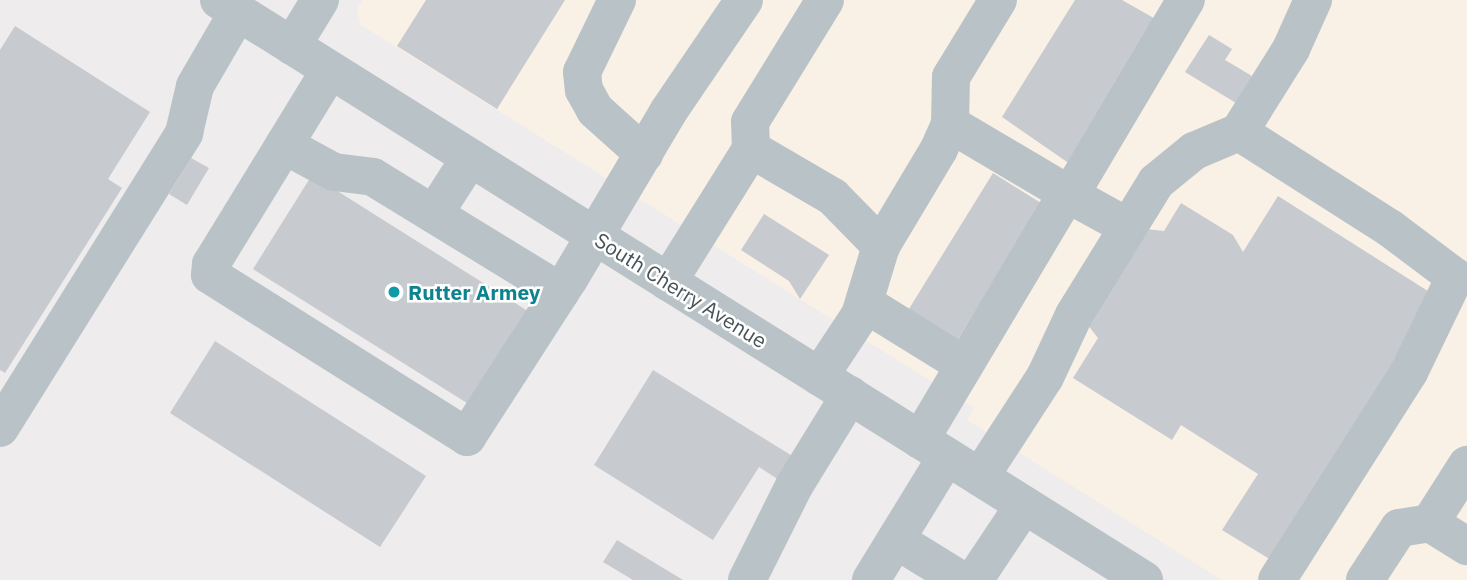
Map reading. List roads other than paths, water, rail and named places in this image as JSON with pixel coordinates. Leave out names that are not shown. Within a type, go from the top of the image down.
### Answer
[{"type":"street","points":[[292,46],[320,0]]},
{"type":"street","points":[[617,0],[582,72],[584,90],[595,110],[644,154]]},
{"type":"street","points":[[330,70],[211,264],[210,275],[467,437],[744,0]]},
{"type":"street","points":[[668,282],[751,149],[750,121],[825,0]]},
{"type":"street","points":[[747,580],[794,486],[834,386],[881,246],[950,124],[951,76],[998,0]]},
{"type":"street","points":[[871,580],[896,540],[964,365],[1070,195],[1186,0]]},
{"type":"street","points":[[981,477],[1045,377],[1074,315],[1156,182],[1194,151],[1238,132],[1291,49],[1313,0]]},
{"type":"street","points":[[0,428],[184,133],[195,86],[228,6]]},
{"type":"street","name":"South Cherry Avenue","points":[[228,6],[1144,580]]},
{"type":"street","points":[[950,124],[1128,227]]},
{"type":"street","points":[[1238,132],[1391,229],[1455,277],[1409,372],[1277,580]]},
{"type":"street","points":[[284,145],[334,173],[373,177],[561,292]]},
{"type":"street","points":[[751,149],[833,197],[881,246]]},
{"type":"street","points":[[434,214],[470,158]]},
{"type":"street","points":[[864,303],[964,365]]},
{"type":"street","points":[[1430,523],[1467,465]]},
{"type":"street","points":[[974,580],[1024,505]]},
{"type":"street","points":[[1365,580],[1399,528],[1430,523],[1467,545]]},
{"type":"street","points":[[896,540],[939,575]]},
{"type":"place","name":"Rutter Armey","points":[[394,292]]}]
